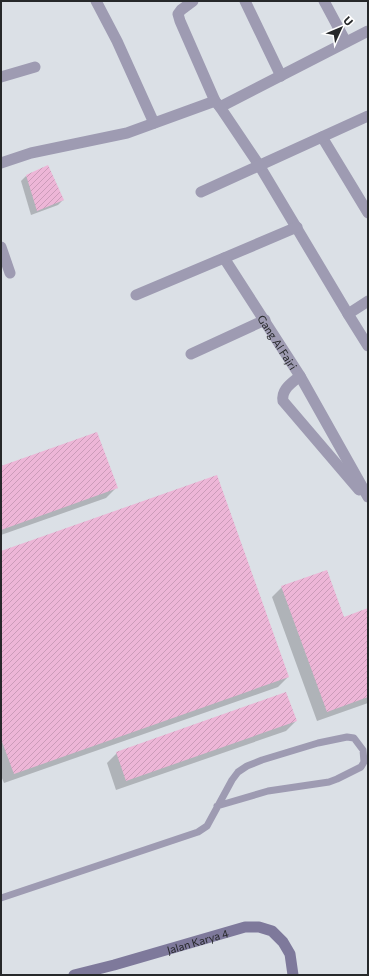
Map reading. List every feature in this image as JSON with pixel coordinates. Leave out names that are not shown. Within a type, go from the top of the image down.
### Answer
[{"type":"main road","name":"Jalan Karya 4","points":[[74,975],[245,927],[259,927],[272,931],[283,942],[290,954],[293,975]]},
{"type":"street","points":[[96,1],[117,42],[154,123]]},
{"type":"street","points":[[193,1],[178,14],[217,104],[259,165],[368,346]]},
{"type":"street","points":[[244,1],[281,76]]},
{"type":"street","points":[[324,1],[346,42]]},
{"type":"street","points":[[1,163],[31,152],[127,133],[154,123],[217,104],[281,76],[368,31]]},
{"type":"street","points":[[1,77],[35,67]]},
{"type":"street","points":[[201,192],[368,116]]},
{"type":"street","points":[[322,137],[368,213]]},
{"type":"street","points":[[136,296],[297,227]]},
{"type":"street","points":[[1,247],[10,273]]},
{"type":"street","name":"Gang Al Fajri","points":[[224,258],[300,376],[368,496]]},
{"type":"street","points":[[348,314],[368,301]]},
{"type":"street","points":[[191,354],[265,320]]},
{"type":"street","points":[[300,376],[284,391],[282,396],[283,401],[368,500]]},
{"type":"lane","points":[[1,898],[198,832],[207,826],[217,806],[232,780],[238,772],[247,766],[318,743],[347,737],[354,738],[363,750],[364,762],[361,767],[337,779],[329,782],[268,791],[217,806]]},
{"type":"building","points":[[48,165],[64,200],[37,211],[26,175]]},
{"type":"building","points":[[97,432],[118,488],[1,530],[1,466]]},
{"type":"building","points":[[217,475],[289,677],[14,774],[1,739],[1,551]]},
{"type":"building","points":[[327,570],[344,617],[368,608],[368,697],[327,712],[281,586]]},
{"type":"building","points":[[286,692],[297,721],[126,781],[116,752]]}]
